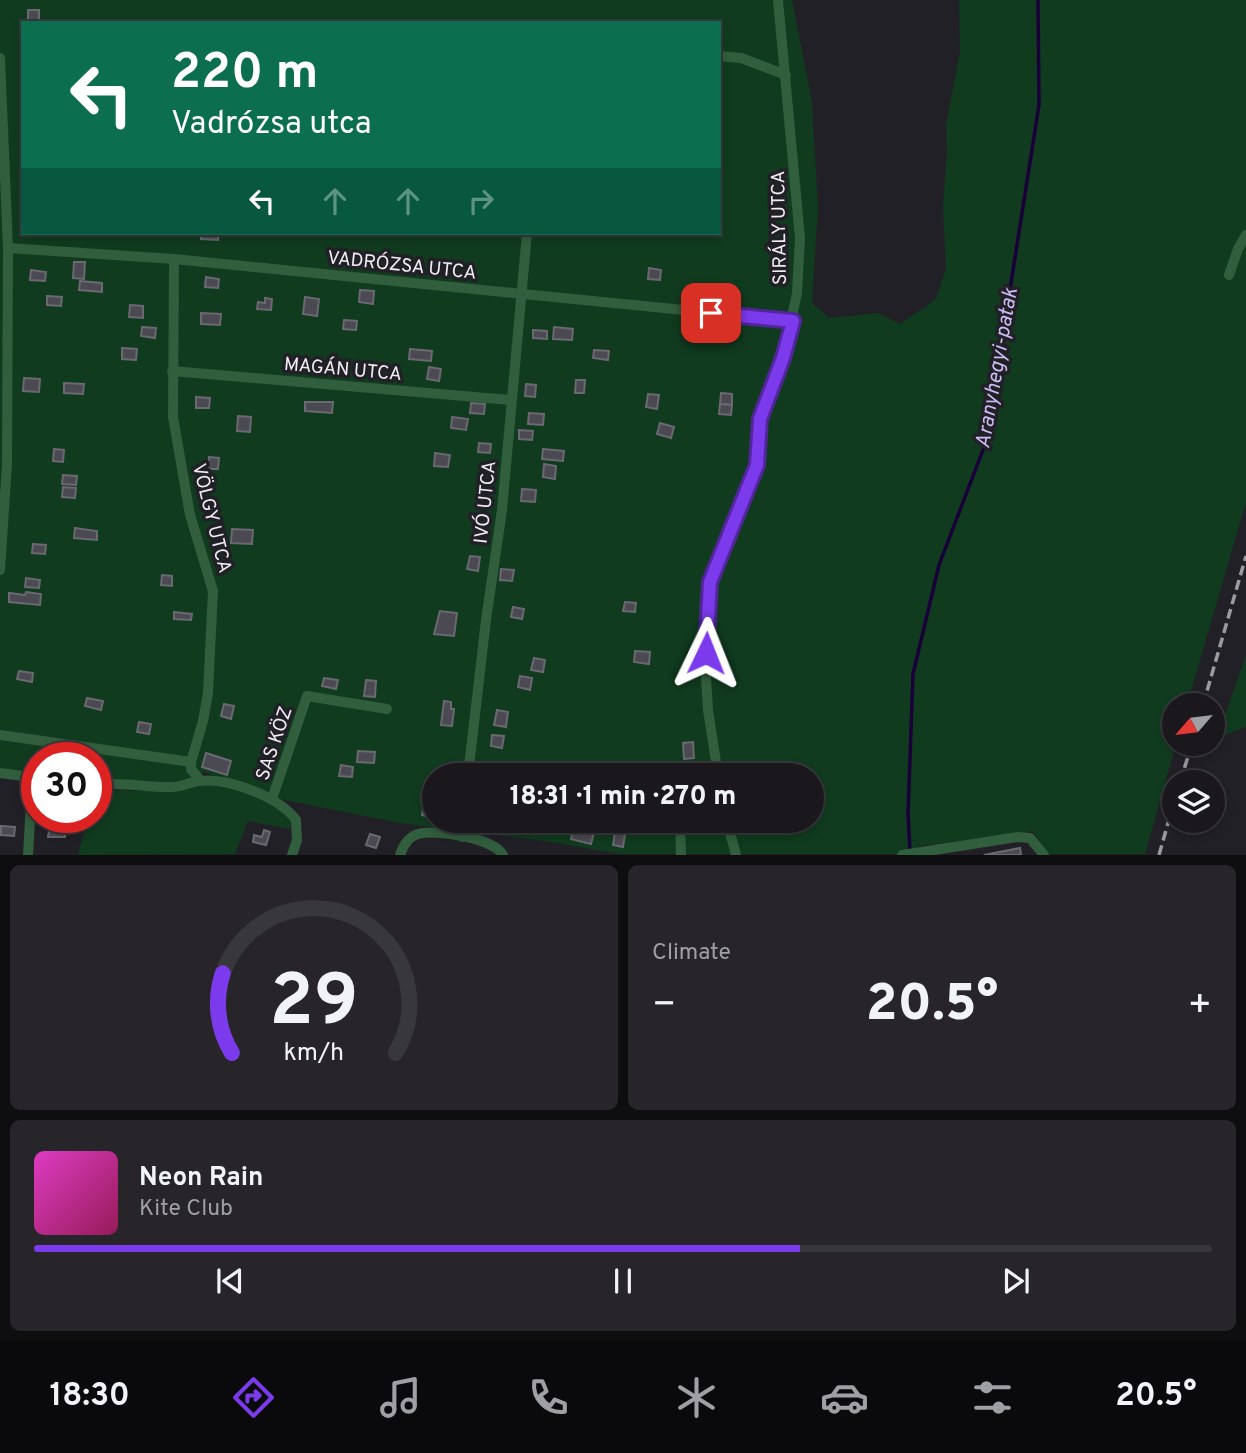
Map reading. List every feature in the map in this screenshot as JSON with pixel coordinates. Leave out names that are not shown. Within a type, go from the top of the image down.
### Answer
[{"type":"street","name":"SIRÁLY UTCA","points":[[716,763],[706,677],[710,582],[757,465],[760,419],[783,358],[797,293],[800,238],[778,0]]},
{"type":"street","points":[[721,56],[741,58],[786,75]]},
{"type":"street","points":[[0,58],[2,200],[8,248],[7,464],[0,570]]},
{"type":"street","name":"IVÓ UTCA","points":[[469,763],[502,510],[527,235]]},
{"type":"street","points":[[1230,275],[1238,249],[1246,235]]},
{"type":"street","name":"VADRÓZSA UTCA","points":[[8,248],[174,259],[793,321]]},
{"type":"street","name":"VÖLGY UTCA","points":[[174,259],[173,417],[190,515],[214,591],[208,693],[204,721],[191,762]]},
{"type":"street","name":"MAGÁN UTCA","points":[[172,371],[511,400]]},
{"type":"street","name":"SAS KÖZ","points":[[272,799],[307,696],[387,709]]},
{"type":"street","points":[[0,735],[191,762],[193,772],[200,780]]},
{"type":"street","points":[[0,772],[29,779],[34,792],[28,855]]},
{"type":"street","points":[[112,785],[174,787],[200,780],[216,782],[272,799],[296,820],[297,840],[292,855]]},
{"type":"street","points":[[400,855],[407,841],[420,833],[462,837],[494,845],[503,855]]},
{"type":"street","points":[[462,833],[462,837]]},
{"type":"street","points":[[680,833],[681,855]]},
{"type":"street","points":[[730,833],[736,855]]},
{"type":"street","points":[[903,854],[1018,837],[1030,838],[1044,855]]},
{"type":"green space","points":[[0,0],[792,0],[812,102],[818,207],[812,303],[829,318],[878,313],[900,324],[936,299],[946,268],[943,205],[946,124],[960,52],[959,0],[1246,0],[1246,502],[1190,693],[1162,693],[1162,756],[1173,756],[1169,770],[1162,770],[1162,794],[1145,854],[1049,854],[1033,831],[919,846],[916,854],[620,854],[481,833],[824,833],[824,763],[422,763],[422,826],[279,799],[204,772],[184,782],[133,784],[112,782],[112,742],[21,742],[21,772],[0,770]]},
{"type":"green space","points":[[1246,655],[1246,727],[1225,735],[1225,715]]},
{"type":"green space","points":[[211,784],[245,791],[264,799],[282,812],[291,821],[290,829],[248,821],[235,854],[78,855],[84,833],[112,833],[112,790],[171,791]]},
{"type":"building","points":[[28,10],[39,10],[39,21],[28,21]]},
{"type":"building","points":[[201,235],[219,235],[218,240],[201,239]]},
{"type":"building","points":[[74,262],[85,262],[84,279],[73,278]]},
{"type":"building","points":[[649,268],[661,270],[660,280],[648,279]]},
{"type":"building","points":[[31,270],[46,272],[45,281],[30,280]]},
{"type":"building","points":[[206,277],[219,279],[218,288],[205,287]]},
{"type":"building","points":[[80,281],[102,283],[102,292],[79,290]]},
{"type":"building","points":[[360,290],[374,291],[373,304],[359,302]]},
{"type":"building","points":[[47,296],[62,297],[61,306],[47,305]]},
{"type":"building","points":[[305,297],[319,299],[317,316],[303,314]]},
{"type":"building","points":[[265,298],[272,299],[271,310],[257,309],[258,302],[265,303]]},
{"type":"building","points":[[130,305],[143,306],[143,318],[129,317]]},
{"type":"building","points":[[201,313],[221,314],[220,325],[201,324]]},
{"type":"building","points":[[344,320],[357,321],[356,330],[343,329]]},
{"type":"building","points":[[142,327],[156,328],[155,338],[141,336]]},
{"type":"building","points":[[554,327],[573,329],[572,340],[553,339]]},
{"type":"building","points":[[533,330],[547,331],[547,339],[533,338]]},
{"type":"building","points":[[122,348],[137,349],[136,360],[122,359]]},
{"type":"building","points":[[410,349],[432,351],[431,361],[409,359]]},
{"type":"building","points":[[594,350],[609,351],[608,360],[593,358]]},
{"type":"building","points":[[429,367],[441,369],[439,381],[427,379]]},
{"type":"building","points":[[24,378],[40,379],[39,392],[23,391]]},
{"type":"building","points":[[576,380],[585,380],[584,393],[575,393]]},
{"type":"building","points":[[64,383],[84,384],[83,394],[64,393]]},
{"type":"building","points":[[526,384],[536,385],[535,397],[525,396]]},
{"type":"building","points":[[721,393],[732,394],[732,405],[720,404]]},
{"type":"building","points":[[648,394],[659,395],[657,409],[646,407]]},
{"type":"building","points":[[196,397],[210,398],[209,408],[196,408]]},
{"type":"building","points":[[305,402],[333,402],[332,413],[305,411]]},
{"type":"building","points":[[471,403],[485,404],[484,414],[470,413]]},
{"type":"building","points":[[720,404],[732,405],[731,415],[719,414]]},
{"type":"building","points":[[529,413],[544,414],[543,425],[528,424]]},
{"type":"building","points":[[238,416],[251,417],[250,432],[237,431]]},
{"type":"building","points":[[452,417],[468,419],[466,430],[451,428]]},
{"type":"building","points":[[660,423],[674,427],[671,438],[657,434]]},
{"type":"building","points":[[519,430],[533,431],[532,440],[519,439]]},
{"type":"building","points":[[479,443],[491,444],[490,453],[478,452]]},
{"type":"building","points":[[54,449],[64,450],[63,462],[53,461]]},
{"type":"building","points":[[543,449],[564,451],[563,461],[542,459]]},
{"type":"building","points":[[435,453],[450,455],[448,467],[434,466]]},
{"type":"building","points":[[209,457],[219,458],[218,469],[208,469]]},
{"type":"building","points":[[544,464],[556,466],[555,479],[543,477]]},
{"type":"building","points":[[63,475],[77,476],[76,485],[62,484]]},
{"type":"building","points":[[63,487],[76,488],[75,498],[62,497]]},
{"type":"building","points":[[522,489],[536,490],[535,502],[521,501]]},
{"type":"building","points":[[476,493],[491,494],[490,504],[476,503]]},
{"type":"building","points":[[75,528],[97,531],[97,540],[74,538]]},
{"type":"building","points":[[232,529],[253,530],[252,544],[231,543]]},
{"type":"building","points":[[33,544],[46,545],[45,554],[32,553]]},
{"type":"building","points":[[470,556],[480,557],[478,571],[467,569]]},
{"type":"building","points":[[501,569],[514,570],[512,581],[500,580]]},
{"type":"building","points":[[162,575],[172,576],[172,586],[161,585]]},
{"type":"building","points":[[26,578],[40,580],[39,588],[25,587]]},
{"type":"building","points":[[26,592],[41,594],[40,605],[9,602],[9,593],[25,595]]},
{"type":"building","points":[[625,602],[636,603],[635,612],[623,611]]},
{"type":"building","points":[[513,607],[524,609],[522,619],[511,617]]},
{"type":"building","points":[[440,611],[457,613],[454,636],[434,634]]},
{"type":"building","points":[[174,612],[192,614],[191,620],[174,619]]},
{"type":"building","points":[[635,651],[650,652],[649,664],[634,662]]},
{"type":"building","points":[[534,658],[545,660],[543,672],[531,670]]},
{"type":"building","points":[[19,671],[33,673],[32,682],[17,679]]},
{"type":"building","points":[[520,676],[532,678],[530,690],[518,687]]},
{"type":"building","points":[[324,678],[338,680],[336,689],[322,686]]},
{"type":"building","points":[[366,680],[376,681],[375,697],[364,696]]},
{"type":"building","points":[[87,698],[103,701],[101,710],[85,706]]},
{"type":"building","points":[[444,701],[451,702],[451,709],[454,709],[452,726],[441,725]]},
{"type":"building","points":[[224,704],[234,706],[231,719],[221,716]]},
{"type":"building","points":[[497,710],[508,712],[506,727],[494,725]]},
{"type":"building","points":[[139,722],[151,724],[149,734],[137,732]]},
{"type":"building","points":[[492,735],[504,736],[502,748],[491,746]]},
{"type":"building","points":[[693,742],[694,758],[684,759],[683,743]]},
{"type":"building","points":[[358,751],[375,752],[374,763],[357,762]]},
{"type":"building","points":[[206,753],[231,761],[227,775],[202,767]]},
{"type":"building","points":[[341,765],[353,767],[352,777],[339,776]]},
{"type":"building","points":[[1,826],[15,827],[14,836],[1,835]]},
{"type":"building","points":[[264,830],[270,832],[266,845],[253,842],[254,835],[262,837]]},
{"type":"building","points":[[49,833],[65,833],[65,837],[48,837]]},
{"type":"building","points":[[572,833],[594,833],[591,844],[571,839]]},
{"type":"building","points":[[615,833],[625,833],[623,847],[613,845]]},
{"type":"building","points":[[370,834],[380,837],[376,848],[366,845]]},
{"type":"building","points":[[1020,848],[1021,855],[984,855]]},
{"type":"waterway","name":"Aranyhegyi-patak","points":[[910,852],[908,814],[913,674],[939,565],[986,442],[1039,105],[1038,0]]},
{"type":"railway","points":[[1206,693],[1246,556]]},
{"type":"railway","points":[[1184,770],[1188,756]]},
{"type":"railway","points":[[1159,855],[1165,833]]},
{"type":"route","points":[[706,653],[710,582],[757,465],[760,419],[783,358],[793,321],[711,313]]}]
